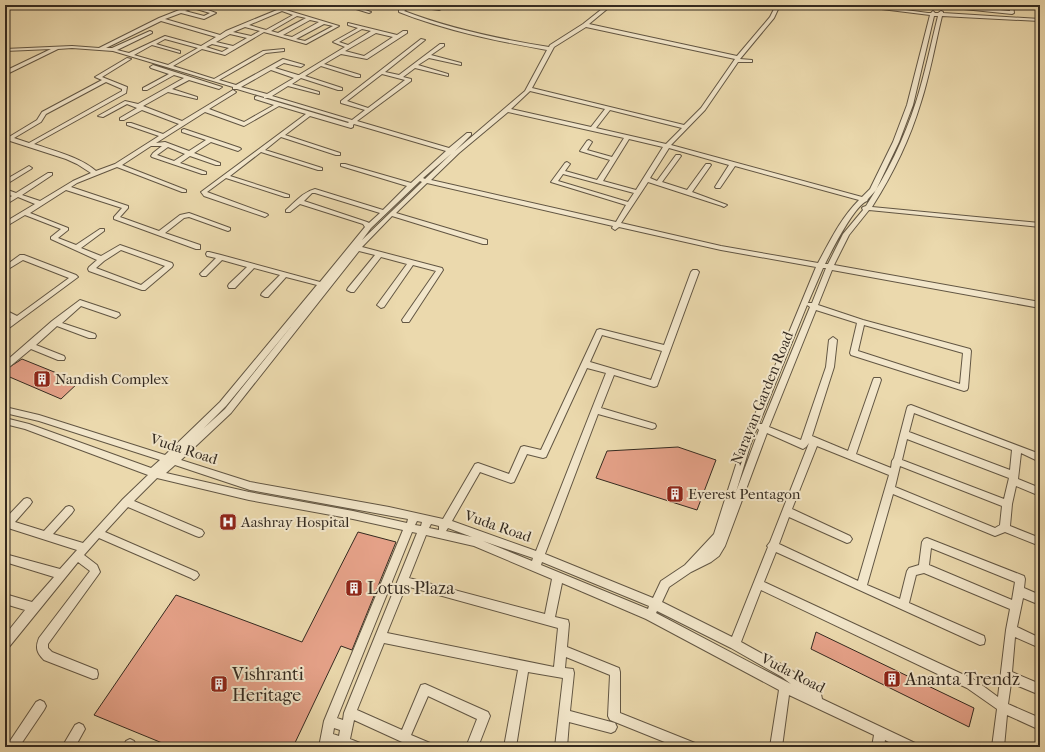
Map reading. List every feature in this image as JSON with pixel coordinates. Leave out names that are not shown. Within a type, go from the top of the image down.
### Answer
[{"type":"street","points":[[162,70],[228,32],[293,5]]},
{"type":"street","points":[[345,5],[369,12]]},
{"type":"street","points":[[409,5],[402,11],[430,23],[476,35],[547,49]]},
{"type":"street","points":[[412,5],[439,10],[447,5]]},
{"type":"street","points":[[355,247],[391,214],[418,182],[450,150],[524,89],[547,49],[584,22],[604,5]]},
{"type":"street","points":[[5,643],[76,556],[126,502],[176,454],[232,394],[324,286],[369,227],[383,212],[508,110],[529,89],[547,49],[585,25],[610,5]]},
{"type":"street","points":[[616,226],[667,146],[703,109],[737,59],[772,16],[778,5]]},
{"type":"street","points":[[856,5],[934,13],[1040,19]]},
{"type":"street","points":[[873,5],[934,13],[1012,13],[1011,5]]},
{"type":"street","points":[[928,5],[934,13]]},
{"type":"street","points":[[954,5],[954,7],[1040,19]]},
{"type":"street","points":[[96,51],[161,19],[181,11],[194,6],[214,13],[204,18],[181,11]]},
{"type":"street","points":[[244,25],[306,43],[337,26],[282,10]]},
{"type":"street","points":[[508,110],[667,146],[865,200],[872,190],[896,142],[910,105],[934,13]]},
{"type":"street","name":"Narayan Garden Road","points":[[688,568],[703,564],[710,559],[722,543],[764,428],[829,269],[846,234],[868,208],[890,172],[906,138],[918,101],[934,13]]},
{"type":"street","points":[[29,145],[126,90],[125,88],[99,78],[98,76],[165,37],[223,54],[297,14]]},
{"type":"street","points":[[279,35],[310,18]]},
{"type":"street","points":[[161,19],[220,37]]},
{"type":"street","points":[[292,39],[323,22]]},
{"type":"street","points":[[350,24],[397,37]]},
{"type":"street","points":[[585,25],[750,61]]},
{"type":"street","points":[[348,47],[335,42],[362,27]]},
{"type":"street","points":[[262,100],[299,76],[375,31]]},
{"type":"street","points":[[113,50],[150,32]]},
{"type":"street","points":[[228,32],[252,38]]},
{"type":"street","points":[[340,52],[365,58],[405,32]]},
{"type":"street","points":[[369,110],[343,102],[423,40]]},
{"type":"street","points":[[212,42],[234,48]]},
{"type":"street","points":[[152,44],[178,52]]},
{"type":"street","points":[[400,77],[442,45]]},
{"type":"street","points":[[5,53],[44,51],[59,47],[101,48],[113,50],[162,70],[188,78],[234,90],[269,96],[353,121],[368,127],[457,152]]},
{"type":"street","points":[[5,72],[52,49]]},
{"type":"street","points":[[5,50],[52,49],[96,51],[129,57],[170,66],[262,100],[348,126],[368,127]]},
{"type":"street","points":[[214,81],[265,52],[282,50]]},
{"type":"street","points":[[5,72],[44,51]]},
{"type":"street","points":[[428,56],[459,64]]},
{"type":"street","points":[[5,225],[66,188],[117,166],[270,68],[285,60],[301,65]]},
{"type":"street","points":[[320,64],[358,76]]},
{"type":"street","points":[[415,66],[446,75]]},
{"type":"street","points":[[270,68],[340,89]]},
{"type":"street","points":[[348,126],[409,80],[381,72]]},
{"type":"street","points":[[145,89],[174,73]]},
{"type":"street","points":[[122,119],[188,78]]},
{"type":"street","points":[[7,138],[39,121],[44,113],[105,81]]},
{"type":"street","points":[[287,84],[317,93]]},
{"type":"street","points":[[529,89],[686,127]]},
{"type":"street","points":[[168,90],[195,98]]},
{"type":"street","points":[[101,116],[127,102],[184,124]]},
{"type":"street","points":[[206,110],[244,124],[278,105]]},
{"type":"street","points":[[593,129],[609,108]]},
{"type":"street","points":[[265,215],[204,194],[205,191],[308,114]]},
{"type":"street","points":[[129,124],[164,136]]},
{"type":"street","points":[[184,131],[238,149]]},
{"type":"street","points":[[280,135],[338,154]]},
{"type":"street","points":[[599,182],[628,137]]},
{"type":"street","points":[[7,138],[91,168],[96,174]]},
{"type":"street","points":[[175,163],[210,140]]},
{"type":"street","points":[[589,142],[583,152],[614,159]]},
{"type":"street","points":[[150,145],[161,144],[218,164]]},
{"type":"street","points":[[168,146],[154,156],[204,173]]},
{"type":"street","points":[[260,150],[320,169]]},
{"type":"street","points":[[658,183],[678,156]]},
{"type":"street","points":[[567,164],[554,182],[629,204]]},
{"type":"street","points":[[688,193],[708,164]]},
{"type":"street","points":[[718,187],[733,164]]},
{"type":"street","points":[[343,165],[616,226],[727,254],[829,269],[1040,305]]},
{"type":"street","points":[[117,166],[184,191]]},
{"type":"street","points":[[5,183],[29,168]]},
{"type":"street","points":[[561,172],[637,192]]},
{"type":"street","points":[[5,203],[50,174]]},
{"type":"street","points":[[225,176],[287,196]]},
{"type":"street","points":[[646,179],[724,205]]},
{"type":"street","points":[[66,188],[126,207],[116,218],[198,247]]},
{"type":"street","points":[[5,191],[40,203]]},
{"type":"street","points":[[288,211],[310,192],[318,191],[383,212]]},
{"type":"street","name":"Narayan Garden Road","points":[[688,568],[718,536],[746,446],[819,268],[838,234],[856,207],[865,200]]},
{"type":"street","points":[[298,201],[365,223],[369,227]]},
{"type":"street","points":[[856,207],[1040,225]]},
{"type":"street","points":[[25,213],[66,229],[53,238],[102,259]]},
{"type":"street","points":[[391,214],[485,242]]},
{"type":"street","points":[[160,234],[182,216],[189,215],[228,229]]},
{"type":"street","points":[[76,248],[102,230]]},
{"type":"street","points":[[120,247],[170,266],[142,288],[90,269],[102,259],[120,247]]},
{"type":"street","points":[[355,247],[440,270],[406,320]]},
{"type":"street","points":[[209,254],[324,286]]},
{"type":"street","points":[[351,290],[379,254]]},
{"type":"street","points":[[5,269],[22,256],[74,277],[5,328]]},
{"type":"street","points":[[204,274],[221,257]]},
{"type":"street","points":[[381,305],[412,263]]},
{"type":"street","points":[[232,286],[252,266]]},
{"type":"street","points":[[585,364],[654,384],[695,272]]},
{"type":"street","points":[[265,295],[284,274]]},
{"type":"street","points":[[5,366],[80,303],[116,315]]},
{"type":"street","points":[[804,303],[861,322],[967,351],[964,388],[854,353],[861,322]]},
{"type":"street","points":[[5,314],[17,319]]},
{"type":"street","points":[[55,323],[92,336]]},
{"type":"street","points":[[441,534],[444,523],[478,467],[511,479],[524,450],[543,454],[600,332],[667,349]]},
{"type":"street","points":[[735,644],[786,511],[811,439],[830,367],[833,340]]},
{"type":"street","points":[[29,345],[61,358]]},
{"type":"street","points":[[535,567],[611,371]]},
{"type":"street","points":[[851,456],[877,380]]},
{"type":"street","points":[[861,587],[890,489],[911,408],[1040,458]]},
{"type":"street","name":"Vuda Road","points":[[5,410],[176,454],[250,486],[414,516],[444,523],[539,556],[655,604],[735,644],[786,673],[826,706]]},
{"type":"street","points":[[595,410],[652,426]]},
{"type":"street","name":"Vuda Road","points":[[5,421],[26,426],[155,474],[249,496],[353,515],[475,542],[650,615],[785,687],[826,706]]},
{"type":"street","points":[[755,423],[803,445],[811,439]]},
{"type":"street","points":[[904,434],[1012,478],[1040,492]]},
{"type":"street","points":[[811,439],[894,473]]},
{"type":"street","points":[[1005,528],[1007,504],[1017,448]]},
{"type":"street","points":[[896,462],[1007,504]]},
{"type":"street","points":[[890,489],[995,532],[1005,528],[1040,542]]},
{"type":"street","points":[[27,502],[6,523],[85,548]]},
{"type":"street","points":[[126,502],[199,533]]},
{"type":"street","points":[[46,535],[69,510]]},
{"type":"street","points":[[786,511],[847,539]]},
{"type":"street","points":[[356,747],[326,742],[330,721],[414,516]]},
{"type":"street","points":[[342,744],[350,713],[425,531],[428,520]]},
{"type":"street","points":[[97,533],[194,575]]},
{"type":"street","points":[[924,568],[927,542],[1020,579],[1011,630],[998,747]]},
{"type":"street","points":[[772,546],[980,640]]},
{"type":"street","points":[[76,556],[94,568],[95,572],[43,642],[42,650],[48,656],[93,674]]},
{"type":"street","points":[[5,558],[62,574]]},
{"type":"street","points":[[650,615],[663,587],[688,568]]},
{"type":"street","points":[[903,606],[912,571],[924,568],[1016,606]]},
{"type":"street","points":[[549,620],[558,576]]},
{"type":"street","points":[[404,581],[564,624],[559,674]]},
{"type":"street","points":[[758,584],[970,684],[1003,707],[1040,724]]},
{"type":"street","points":[[1019,591],[1040,600]]},
{"type":"street","points":[[5,599],[34,608]]},
{"type":"street","points":[[1011,630],[1040,643]]},
{"type":"street","points":[[381,637],[524,665],[559,674],[569,673],[561,747]]},
{"type":"street","points":[[561,650],[615,672],[614,716],[691,747]]},
{"type":"street","points":[[510,747],[524,665]]},
{"type":"street","points":[[1006,675],[1040,690]]},
{"type":"street","points":[[776,747],[785,687]]},
{"type":"street","points":[[404,738],[425,689],[484,716],[472,747]]},
{"type":"street","points":[[12,747],[40,706]]},
{"type":"street","points":[[826,706],[911,747]]},
{"type":"street","points":[[350,713],[426,747]]},
{"type":"street","points":[[564,716],[611,727]]},
{"type":"street","points":[[330,721],[346,727]]},
{"type":"street","points":[[68,747],[79,728]]},
{"type":"street","points":[[878,747],[880,732]]},
{"type":"building","name":"Nandish Complex","points":[[22,359],[79,382],[61,399],[5,375],[5,370]]},
{"type":"building","name":"Everest Pentagon","points":[[678,447],[716,460],[697,510],[596,478],[607,451]]},
{"type":"building","name":"Vishranti Heritage","points":[[358,532],[396,542],[352,650],[341,646],[293,747],[172,747],[94,715],[176,595],[302,642]]},
{"type":"building","name":"Ananta Trendz","points":[[816,632],[974,708],[969,727],[811,649]]},
{"type":"place","name":"Nandish Complex","points":[[42,379]]},
{"type":"place","name":"Everest Pentagon","points":[[675,494]]},
{"type":"place","name":"Aashray Hospital","points":[[228,522]]},
{"type":"place","name":"Lotus Plaza","points":[[354,588]]},
{"type":"place","name":"Ananta Trendz","points":[[892,679]]},
{"type":"place","name":"Vishranti Heritage","points":[[219,684]]}]
